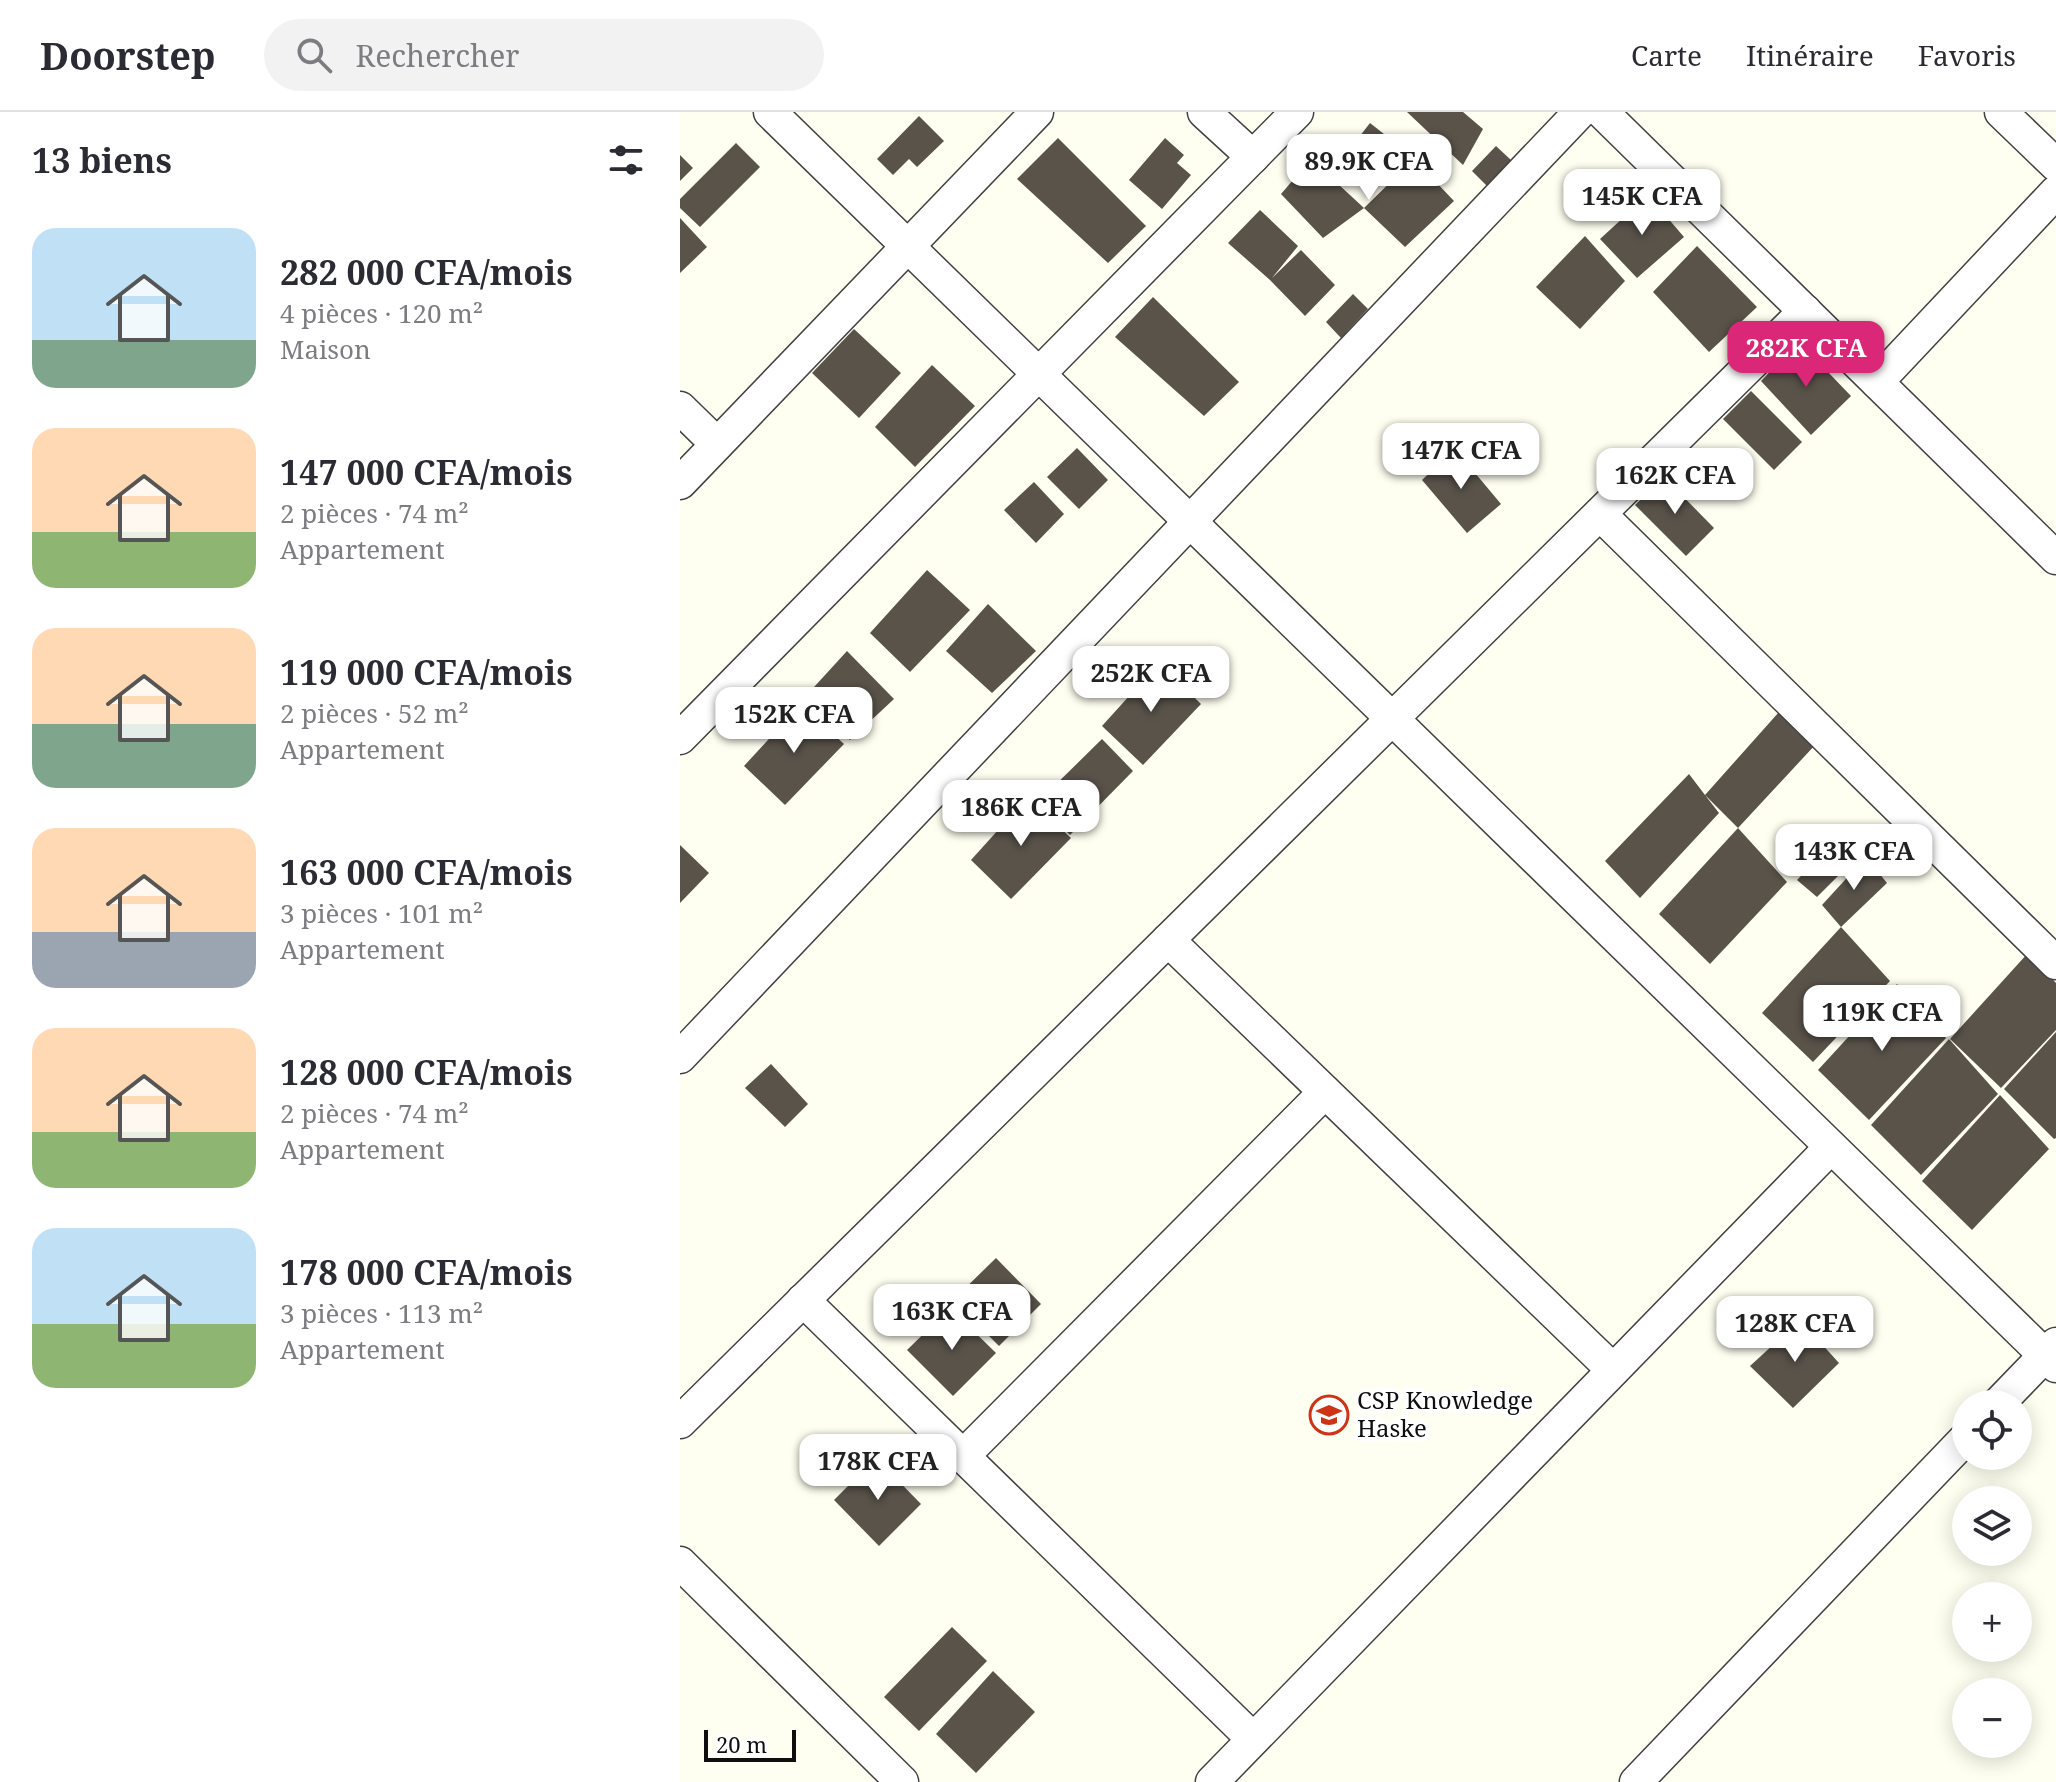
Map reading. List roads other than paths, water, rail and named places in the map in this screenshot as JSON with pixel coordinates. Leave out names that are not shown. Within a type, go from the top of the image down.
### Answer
[{"type":"street","points":[[770,112],[1831,1147],[2052,1355],[2013,1390]]},
{"type":"street","points":[[680,483],[1037,112]]},
{"type":"street","points":[[1204,112],[1253,157]]},
{"type":"street","points":[[680,738],[1297,112]]},
{"type":"street","points":[[680,1057],[1580,112]]},
{"type":"street","points":[[1602,112],[2056,558]]},
{"type":"street","points":[[2001,112],[2056,165]]},
{"type":"street","points":[[1877,382],[2056,192]]},
{"type":"street","points":[[680,1422],[1805,311]]},
{"type":"street","points":[[680,408],[717,444]]},
{"type":"street","points":[[1600,514],[2056,963]]},
{"type":"street","points":[[1168,940],[1613,1370]]},
{"type":"street","points":[[963,1456],[1325,1092]]},
{"type":"street","points":[[1212,1782],[1831,1147]]},
{"type":"street","points":[[803,1300],[1253,1739]]},
{"type":"street","points":[[1636,1782],[1952,1453]]},
{"type":"street","points":[[680,1563],[902,1782]]},
{"type":"place","name":"CSP Knowledge Haske","points":[[1329,1415]]}]
